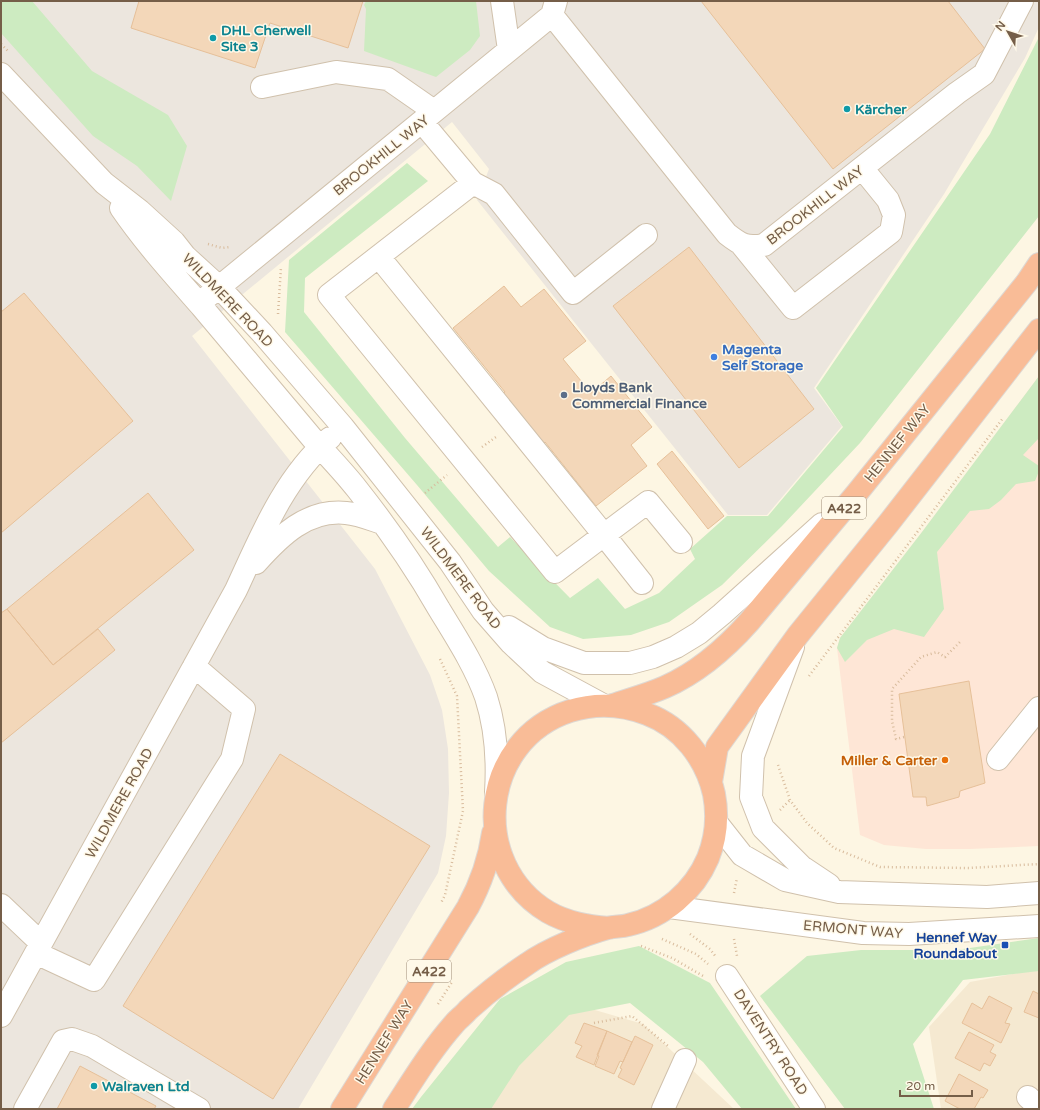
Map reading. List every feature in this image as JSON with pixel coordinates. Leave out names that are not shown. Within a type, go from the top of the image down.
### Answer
[{"type":"highway","name":"HENNEF WAY","points":[[607,705],[665,687],[710,661],[731,643],[857,493],[1027,282],[1039,264]]},
{"type":"highway","name":"A422","points":[[711,782],[716,747],[798,635],[888,524],[1039,330]]},
{"type":"highway","points":[[394,1109],[423,1065],[455,1022],[487,993],[530,962],[556,948],[609,928],[628,925],[649,919],[669,907],[688,891],[702,870],[712,847],[716,822],[715,802],[711,782],[702,762],[689,744],[674,729],[655,717],[634,709],[607,705],[581,708],[560,714],[542,725],[525,739],[512,756],[502,775],[496,796],[494,823],[497,844],[504,864],[516,883],[530,899],[547,912],[567,921],[588,926],[609,928]]},
{"type":"highway","name":"HENNEF WAY","points":[[342,1109],[431,968],[477,891],[490,853],[494,823]]},
{"type":"street","points":[[502,1],[509,50]]},
{"type":"street","name":"BROOKHILL WAY","points":[[741,244],[752,247],[764,245],[984,74],[1022,1]]},
{"type":"street","points":[[554,8],[609,85],[727,234],[741,244],[793,308],[891,232],[894,215],[888,200],[862,168]]},
{"type":"street","name":"BROOKHILL WAY","points":[[199,304],[509,50],[554,8]]},
{"type":"street","points":[[262,87],[336,72],[388,79],[428,116],[472,183],[494,194],[573,293],[646,235]]},
{"type":"street","name":"WILDMERE ROAD","points":[[1,74],[104,184],[144,238],[356,488],[397,541],[425,584],[478,678],[486,698],[496,745],[496,796]]},
{"type":"street","points":[[472,183],[329,295],[555,572],[648,502],[681,542]]},
{"type":"street","name":"WILDMERE ROAD","points":[[104,184],[140,211],[174,242],[185,256],[219,287],[262,333],[343,427],[450,562],[483,611],[511,643],[542,672],[607,705]]},
{"type":"street","points":[[379,256],[642,583]]},
{"type":"street","name":"WILDMERE ROAD","points":[[3,1009],[236,590],[283,495],[293,479],[320,447],[343,427]]},
{"type":"street","points":[[483,611],[543,648],[584,663],[630,663],[654,657],[693,637],[722,614],[857,493]]},
{"type":"street","name":"WILDMERE ROAD","points":[[236,590],[269,548],[295,525],[320,514],[346,513],[382,522]]},
{"type":"street","points":[[798,635],[753,756],[751,797],[763,828],[774,841],[802,867],[839,892]]},
{"type":"street","points":[[1,905],[38,948],[94,980],[232,759],[244,709],[194,666]]},
{"type":"street","points":[[998,759],[1039,708]]},
{"type":"street","points":[[716,822],[742,855],[785,880],[839,892],[987,897],[1039,893]]},
{"type":"street","name":"ERMONT WAY","points":[[669,907],[863,933],[909,934],[1039,926]]},
{"type":"street","name":"DAVENTRY ROAD","points":[[728,976],[814,1109]]},
{"type":"street","points":[[25,1109],[63,1041],[72,1039],[92,1046],[199,1109]]},
{"type":"street","points":[[664,1109],[685,1060]]},
{"type":"path","points":[[1,44],[12,55]]},
{"type":"path","points":[[201,242],[222,248],[237,245]]},
{"type":"path","points":[[278,316],[282,261]]},
{"type":"path","points":[[806,679],[1006,413]]},
{"type":"path","points":[[904,737],[896,739],[892,721],[892,689],[921,657],[937,652],[945,657],[961,641]]},
{"type":"path","points":[[438,655],[457,696],[463,811],[445,895],[438,908]]},
{"type":"path","points":[[778,759],[778,766],[790,800],[807,823],[834,848],[880,867],[969,868],[1039,864]]},
{"type":"path","points":[[684,930],[710,949],[728,976]]},
{"type":"path","points":[[656,936],[696,954],[728,976]]},
{"type":"path","points":[[635,944],[728,976]]},
{"type":"path","points":[[431,968],[452,982],[436,1008],[455,1022]]},
{"type":"path","points":[[594,1023],[632,1016],[685,1060]]},
{"type":"shaded area","points":[[1,1],[1039,1],[1039,27],[1025,58],[944,194],[814,388],[842,426],[767,515],[728,515],[477,200],[489,169],[452,122],[192,336],[375,569],[430,675],[442,710],[448,749],[449,793],[446,836],[438,873],[298,1109],[1,1109]]},
{"type":"shaded area","points":[[1039,376],[1039,846],[926,849],[884,845],[860,835],[837,648],[840,638]]},
{"type":"shaded area","points":[[1039,969],[1039,1109],[941,1109],[929,1027],[970,982]]},
{"type":"shaded area","points":[[557,999],[643,1024],[734,1109],[465,1109]]},
{"type":"green space","points":[[1,1],[32,1],[92,71],[168,115],[187,146],[171,201],[137,166],[93,136],[1,33]]},
{"type":"green space","points":[[366,1],[476,1],[480,36],[470,50],[436,77],[364,51],[366,9],[364,5]]},
{"type":"green space","points":[[1039,37],[1039,216],[860,443],[782,526],[722,585],[669,622],[631,635],[583,639],[550,627],[489,571],[285,332],[289,260],[407,163],[428,181],[305,278],[304,312],[405,438],[498,547],[510,537],[570,598],[598,578],[625,609],[659,593],[695,559],[690,549],[727,516],[768,516],[843,427],[816,388],[990,134]]},
{"type":"green space","points":[[1039,376],[1039,438],[1023,455],[1039,466],[1039,471],[1035,481],[1016,484],[1001,500],[989,509],[970,511],[937,552],[944,609],[924,637],[894,629],[867,640],[845,662],[837,648],[840,638]]},
{"type":"green space","points":[[1039,938],[1039,971],[963,980],[913,1044],[934,1109],[845,1109],[760,996],[807,956],[861,950],[956,950]]},
{"type":"green space","points":[[639,946],[710,983],[796,1109],[742,1109],[703,1062],[630,1003],[569,1015],[519,1066],[491,1109],[412,1109],[500,999],[566,962]]},
{"type":"building","name":"DHL Cherwell Site 3","points":[[139,1],[363,1],[348,48],[270,23],[255,68],[131,28]]},
{"type":"building","name":"Kärcher","points":[[701,1],[948,1],[985,49],[833,169]]},
{"type":"building","name":"Magenta Self Storage","points":[[689,247],[814,409],[739,468],[613,306]]},
{"type":"building","name":"Lloyds Bank Commercial Finance","points":[[504,286],[521,307],[544,289],[586,341],[563,359],[591,393],[611,376],[652,427],[631,445],[647,466],[596,506],[545,442],[540,447],[499,396],[505,392],[453,328]]},
{"type":"building","points":[[24,293],[133,421],[1,533],[1,312]]},
{"type":"building","points":[[672,451],[724,516],[708,529],[657,464]]},
{"type":"building","points":[[148,493],[194,550],[53,665],[7,609]]},
{"type":"building","points":[[7,609],[53,665],[98,629],[115,650],[1,743],[1,613]]},
{"type":"building","name":"Miller & Carter","points":[[969,681],[985,783],[960,791],[959,797],[927,806],[926,797],[913,797],[899,694]]},
{"type":"building","points":[[280,754],[430,846],[273,1099],[123,1006]]},
{"type":"building","points":[[1033,991],[1039,994],[1039,1018],[1024,1012]]},
{"type":"building","points":[[989,996],[1012,1008],[1005,1023],[1010,1024],[1001,1043],[962,1023],[972,1003],[982,1009]]},
{"type":"building","points":[[584,1023],[607,1031],[594,1065],[576,1057],[582,1046],[575,1043]]},
{"type":"building","points":[[607,1031],[632,1042],[623,1062],[620,1061],[614,1074],[595,1066],[599,1056],[597,1055]]},
{"type":"building","points":[[969,1032],[994,1045],[990,1052],[996,1055],[990,1066],[984,1063],[980,1071],[955,1058]]},
{"type":"building","points":[[635,1036],[653,1045],[634,1085],[618,1077],[622,1069],[620,1068]]},
{"type":"building","name":"Walraven Ltd","points":[[80,1066],[156,1106],[154,1109],[57,1109]]},
{"type":"building","points":[[959,1074],[988,1090],[983,1098],[981,1097],[974,1109],[960,1109],[945,1101]]},
{"type":"place","name":"DHL Cherwell Site 3","points":[[213,38]]},
{"type":"place","name":"Kärcher","points":[[847,109]]},
{"type":"place","name":"Magenta Self Storage","points":[[714,357]]},
{"type":"place","name":"Lloyds Bank Commercial Finance","points":[[564,395]]},
{"type":"place","name":"Miller & Carter","points":[[945,760]]},
{"type":"place","name":"Hennef Way Roundabout","points":[[1005,945]]},
{"type":"place","name":"Walraven Ltd","points":[[94,1086]]}]
